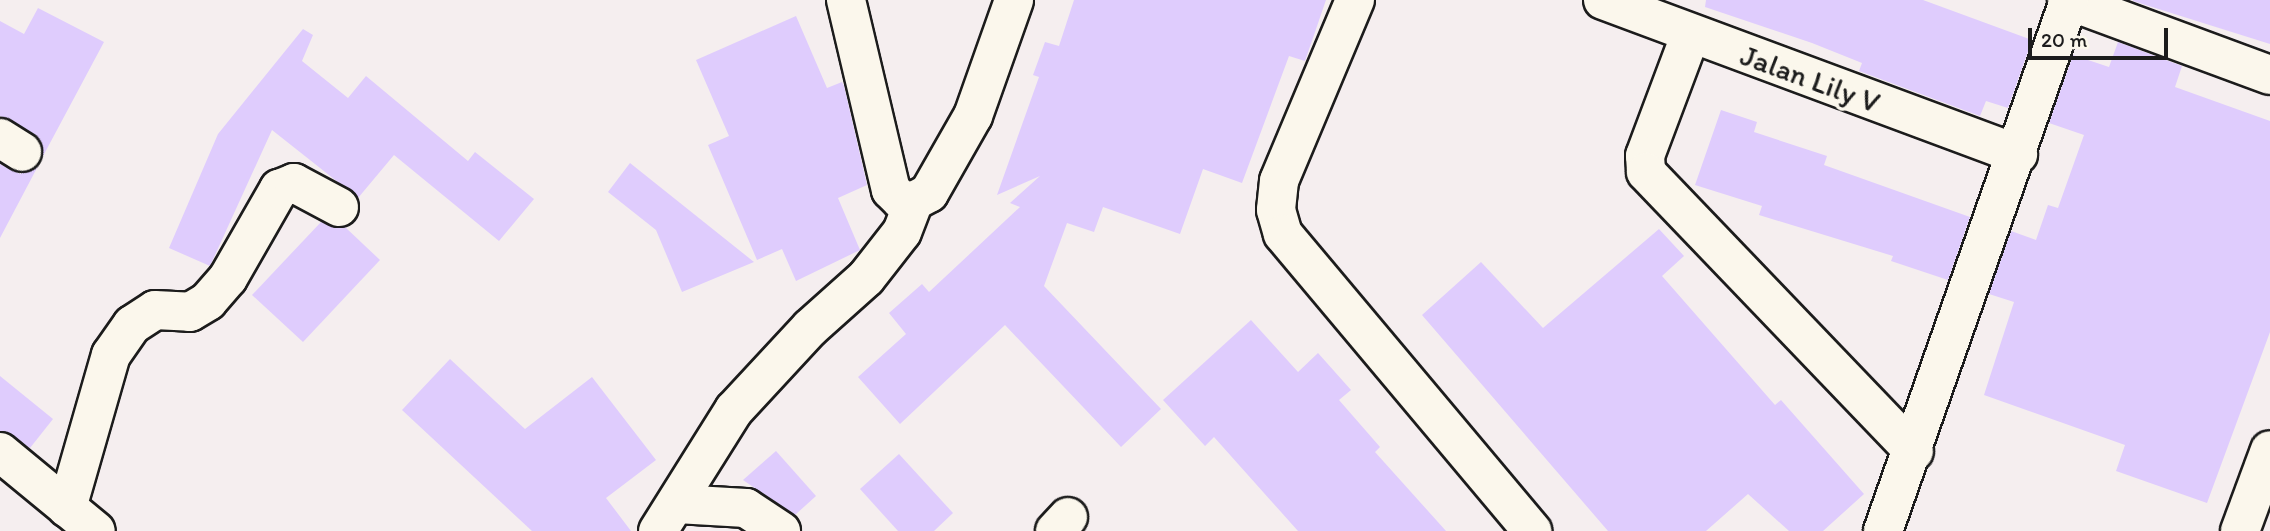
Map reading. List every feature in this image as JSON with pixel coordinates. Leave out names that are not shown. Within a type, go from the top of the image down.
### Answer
[{"type":"street","points":[[846,0],[891,190],[901,200],[914,201],[929,193],[973,116],[1014,0]]},
{"type":"street","points":[[1355,0],[1279,181],[1276,210],[1283,234],[1532,531]]},
{"type":"street","name":"Jalan Lily V","points":[[1603,0],[1690,36],[2018,154]]},
{"type":"street","points":[[1883,531],[1914,451],[2018,154],[2068,0],[2270,75]]},
{"type":"street","points":[[1690,36],[1645,156],[1646,172],[1914,451]]},
{"type":"street","points":[[67,508],[111,355],[132,325],[155,310],[190,312],[208,301],[228,278],[279,189],[294,183],[339,207]]},
{"type":"street","points":[[668,517],[734,410],[758,379],[866,278],[902,232],[914,201]]},
{"type":"street","points":[[2240,531],[2270,450]]},
{"type":"street","points":[[0,452],[96,531]]},
{"type":"street","points":[[668,517],[746,508],[781,531]]},
{"type":"building","points":[[1074,0],[1326,0],[1305,61],[1289,56],[1242,183],[1203,169],[1180,234],[1103,207],[1094,232],[1067,223],[1044,286],[1161,409],[1121,447],[1005,325],[900,424],[858,377],[906,334],[889,313],[922,284],[929,292],[1020,207],[1010,203],[1040,176],[997,195],[1039,77],[1033,75],[1045,42],[1059,46]]},
{"type":"building","points":[[1706,0],[1923,0],[2032,40],[2008,108],[1986,101],[1980,116],[1859,71],[1862,63],[1812,43],[1705,7]]},
{"type":"building","points":[[2133,0],[2270,0],[2270,44],[2133,1]]},
{"type":"building","points":[[38,8],[104,42],[42,158],[42,143],[34,134],[0,116],[0,21],[24,34]]},
{"type":"building","points":[[796,16],[827,88],[842,82],[844,86],[867,185],[838,198],[860,250],[796,281],[782,249],[757,260],[708,145],[729,136],[696,60]]},
{"type":"building","points":[[303,29],[313,35],[302,61],[348,98],[366,76],[468,161],[475,152],[534,199],[499,241],[394,155],[358,198],[272,130],[210,266],[169,248],[218,134]]},
{"type":"building","points":[[2118,42],[2182,66],[2175,87],[2270,121],[2270,332],[2207,503],[2116,471],[2125,445],[1984,395],[2014,302],[1989,294],[2011,231],[2036,240],[2048,205],[2058,208],[2084,135],[2049,123],[2073,55],[2109,67]]},
{"type":"building","points":[[1721,110],[1757,122],[1754,132],[1827,156],[1824,165],[1970,217],[1948,280],[1891,261],[1893,256],[1759,215],[1762,206],[1695,185]]},
{"type":"building","points":[[630,163],[754,262],[682,292],[656,230],[608,192]]},
{"type":"building","points":[[0,164],[20,174],[38,166],[0,238]]},
{"type":"building","points":[[321,222],[345,227],[380,260],[303,342],[252,295]]},
{"type":"building","points":[[1659,229],[1684,256],[1662,276],[1775,405],[1781,400],[1864,494],[1823,531],[1789,531],[1748,494],[1706,531],[1608,531],[1422,315],[1481,262],[1543,328]]},
{"type":"building","points":[[1251,320],[1298,372],[1318,353],[1351,390],[1339,400],[1380,447],[1375,452],[1446,531],[1298,531],[1214,437],[1205,446],[1163,400]]},
{"type":"building","points":[[450,359],[525,429],[592,377],[656,460],[606,498],[631,531],[532,531],[402,410]]},
{"type":"building","points":[[0,376],[53,419],[30,448],[0,431]]},
{"type":"building","points":[[776,451],[816,496],[795,515],[743,480]]},
{"type":"building","points":[[899,454],[953,513],[934,531],[898,531],[860,489]]}]
